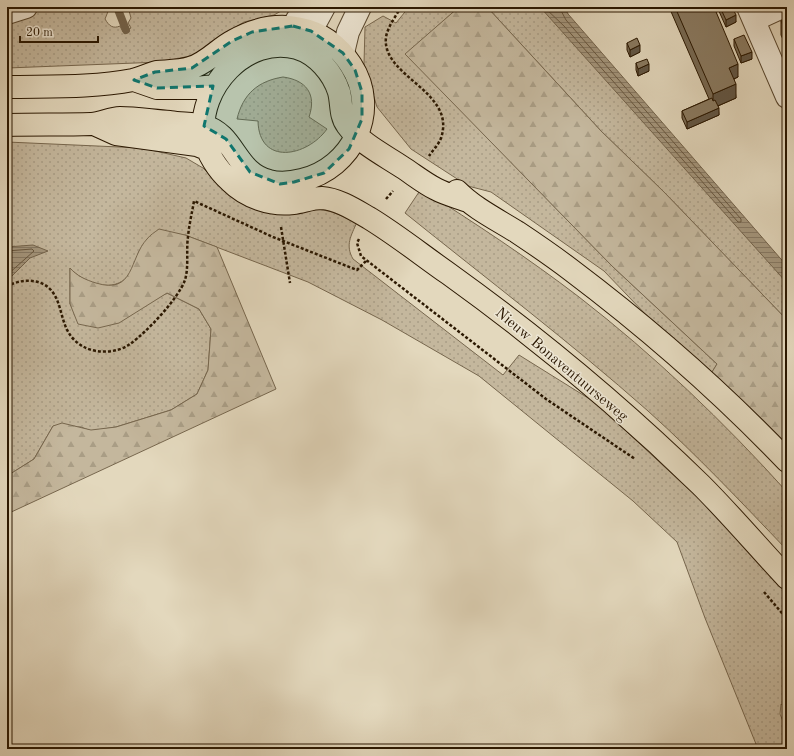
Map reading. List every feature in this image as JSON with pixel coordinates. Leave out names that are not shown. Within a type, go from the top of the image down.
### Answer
[{"type":"main road","points":[[7,87],[84,84],[134,80],[155,72],[192,68],[215,54],[232,41],[252,32],[273,27],[302,29],[325,39],[343,53],[355,70],[364,104],[359,127],[349,149],[340,159],[324,172],[310,178],[280,184],[265,181],[250,172],[240,163],[226,139],[219,133],[204,126],[118,118],[94,124],[7,125]]},
{"type":"main road","points":[[296,48],[302,29]]},
{"type":"main road","points":[[94,124],[116,134],[197,145],[207,149],[204,126],[206,112],[215,86],[225,71],[252,53],[267,47],[281,46],[296,48],[306,52],[326,67],[335,81],[339,93],[343,120],[359,127],[370,128],[443,178],[468,201],[518,232],[570,269],[719,392],[787,460]]},
{"type":"main road","points":[[134,80],[157,88],[196,88],[215,86]]},
{"type":"main road","name":"Nieuw Bonaventuurseweg","points":[[207,149],[224,175],[243,192],[259,200],[290,204],[321,198],[337,202],[371,219],[527,331],[599,392],[701,485],[787,578]]},
{"type":"street","points":[[7,13],[26,7]]},
{"type":"street","points":[[302,29],[305,7]]},
{"type":"street","points":[[302,29],[324,7]]},
{"type":"street","points":[[343,53],[348,32],[360,7]]},
{"type":"street","points":[[782,7],[751,13],[787,97]]},
{"type":"path","points":[[401,7],[390,26],[386,43],[391,59],[436,102],[443,122],[441,138]]},
{"type":"path","points":[[7,287],[13,283],[30,280],[48,287],[57,299],[60,316],[70,335],[83,347],[99,352],[115,350],[130,345],[171,304],[185,279],[188,240],[194,201],[284,241],[357,270],[367,260]]},
{"type":"path","points":[[278,202],[290,283]]},
{"type":"path","name":"Nieuw Bonaventuurseweg","points":[[442,319],[546,399],[641,464]]},
{"type":"path","points":[[762,590],[787,619]]},
{"type":"highlighted area","points":[[293,26],[311,31],[343,53],[355,70],[362,92],[362,119],[349,149],[324,173],[294,182],[280,184],[250,172],[226,139],[204,126],[213,86],[157,88],[134,80],[155,72],[192,68],[232,41],[252,32]]},
{"type":"green space","points":[[48,7],[114,7],[109,9],[105,19],[111,26],[120,26],[123,32],[131,28],[128,23],[131,18],[128,7],[288,7],[274,15],[244,22],[195,55],[161,62],[7,68],[7,22]]},
{"type":"green space","points":[[409,7],[459,7],[406,54],[612,266],[717,364],[712,372],[651,320],[604,271],[491,192],[468,186],[411,149],[377,107],[364,64],[365,27],[383,16],[396,23]]},
{"type":"green space","points":[[459,7],[487,7],[601,131],[664,192],[787,320],[787,445],[712,372],[717,364],[612,266],[405,54]]},
{"type":"green space","points":[[487,7],[565,7],[571,21],[787,269],[787,320],[664,192],[601,131]]},
{"type":"green space","points":[[283,77],[298,81],[308,90],[312,101],[309,117],[327,129],[318,139],[297,151],[275,151],[266,145],[260,135],[258,121],[237,119],[243,102],[253,90],[259,85]]},
{"type":"green space","points":[[7,142],[142,148],[186,158],[203,168],[223,188],[303,210],[319,209],[332,212],[357,222],[349,245],[353,259],[503,375],[519,355],[596,403],[714,513],[787,592],[787,708],[781,704],[780,714],[787,731],[787,749],[758,749],[705,618],[677,542],[633,501],[479,376],[382,320],[308,282],[185,235],[177,234],[139,251],[131,273],[123,281],[115,284],[99,285],[83,279],[70,268],[70,304],[150,302],[167,293],[199,309],[211,329],[208,370],[197,394],[171,410],[116,427],[91,431],[81,427],[53,426],[34,459],[7,476],[7,281],[30,258],[15,247],[7,247]]},
{"type":"green space","points":[[421,189],[501,241],[579,297],[634,342],[688,390],[787,492],[787,550],[702,462],[619,385],[405,213]]},
{"type":"green space","points":[[159,229],[185,235],[217,247],[276,389],[7,514],[7,476],[34,459],[53,426],[62,423],[91,430],[116,427],[171,410],[197,394],[208,370],[211,329],[199,309],[167,293],[119,323],[98,328],[78,324],[70,304],[70,268],[85,279],[92,282],[109,285],[118,284],[125,279],[129,273],[141,247],[151,235]]},
{"type":"water","points":[[540,7],[562,7],[787,266],[787,283]]},
{"type":"water","points":[[33,245],[48,251],[30,258],[7,281],[7,247]]},
{"type":"building","points":[[675,7],[714,7],[738,64],[729,68],[736,84],[713,94]]},
{"type":"building","points":[[720,7],[732,7],[736,15],[726,20]]},
{"type":"building","points":[[787,19],[787,34],[781,21]]},
{"type":"building","points":[[744,35],[752,52],[741,56],[734,39]]},
{"type":"building","points":[[637,38],[640,45],[630,50],[627,43]]},
{"type":"building","points":[[647,59],[649,64],[638,69],[636,63]]},
{"type":"building","points":[[712,98],[713,101],[715,100],[719,108],[687,122],[682,111]]},
{"type":"waterway","points":[[117,7],[126,30]]}]
